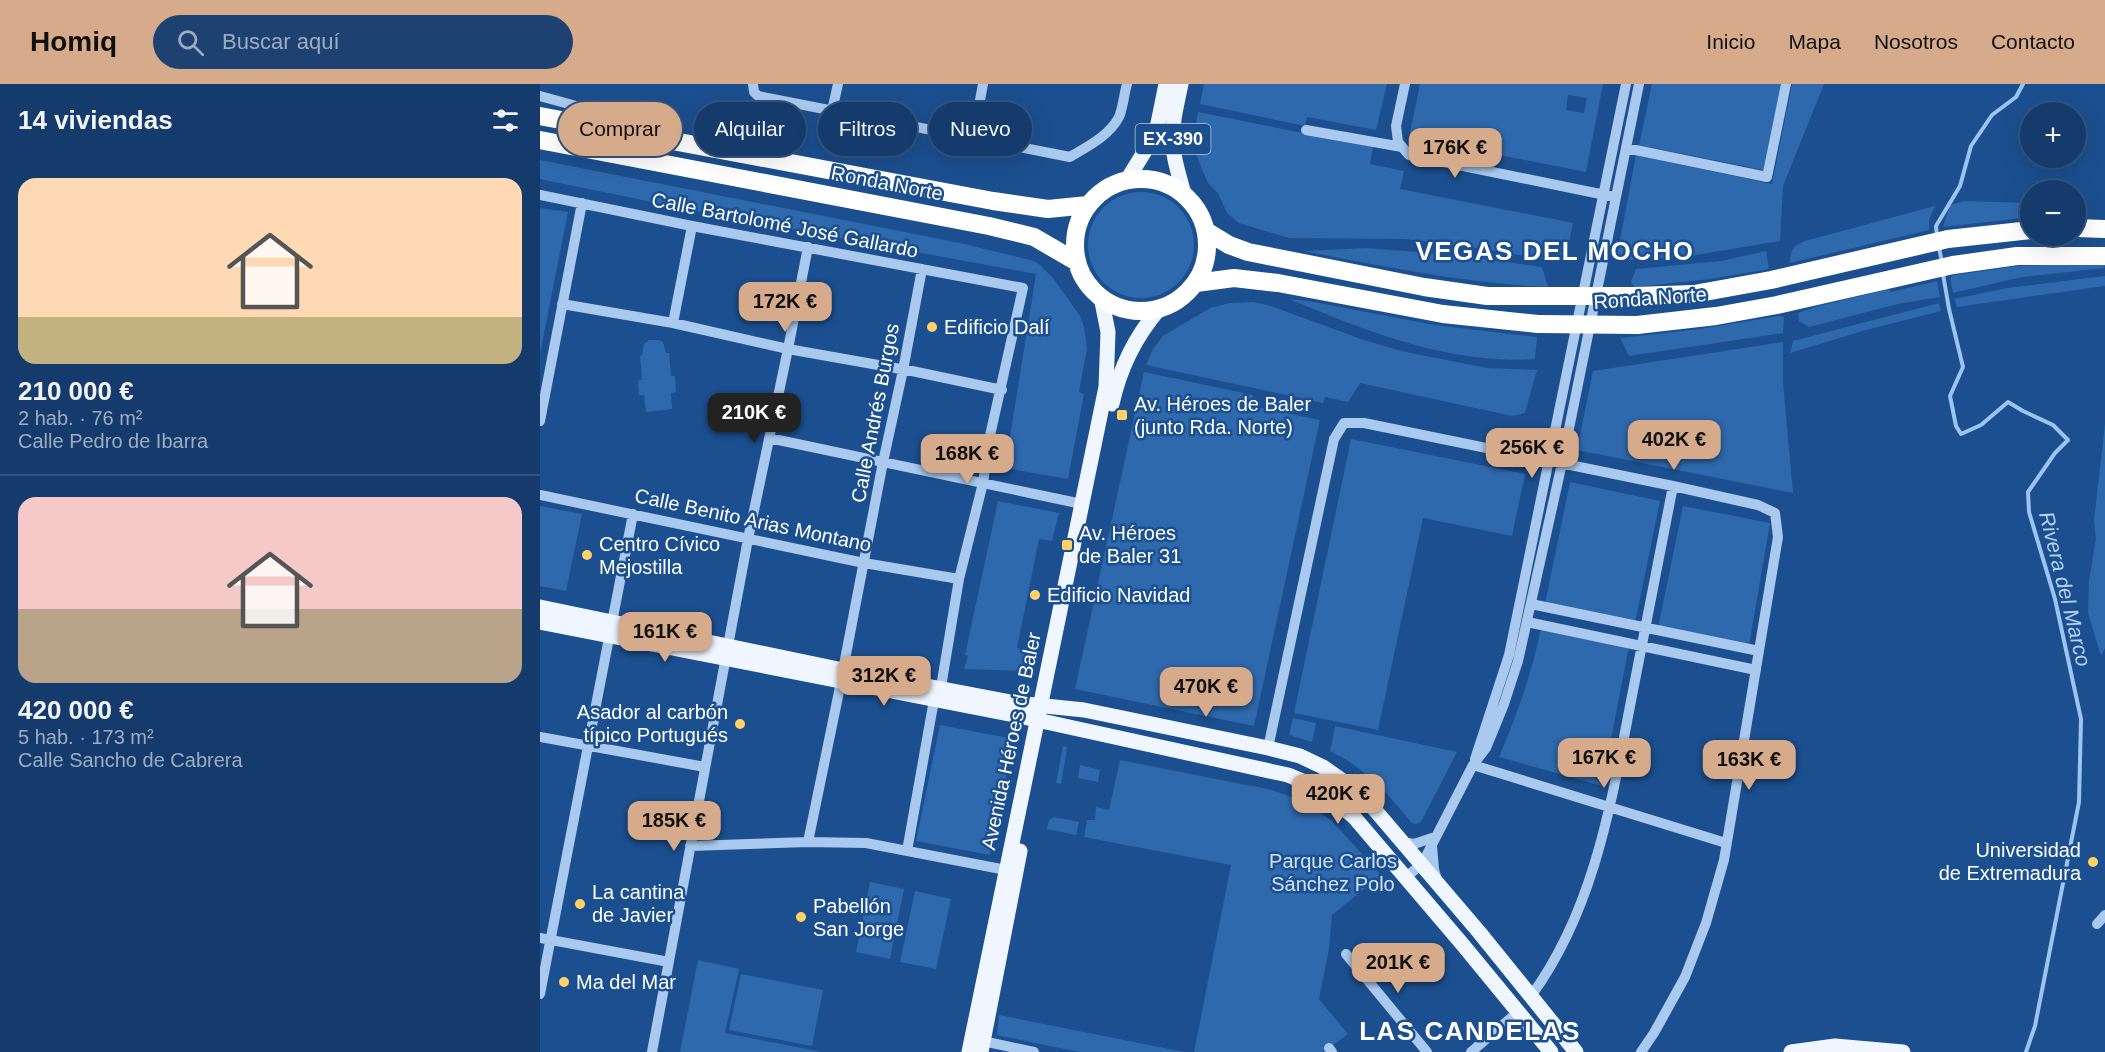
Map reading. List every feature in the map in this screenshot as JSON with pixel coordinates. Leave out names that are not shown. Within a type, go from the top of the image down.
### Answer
[{"type":"highway","name":"Ronda Norte","points":[[540,116],[1004,203],[1048,209],[1088,206]]},
{"type":"highway","name":"Ronda Norte","points":[[540,140],[988,226],[1034,237],[1077,261]]},
{"type":"highway","points":[[1147,179],[1167,183],[1184,194],[1198,210],[1206,231],[1208,249],[1204,267],[1196,283],[1180,299],[1159,309],[1139,311],[1119,307],[1101,297],[1086,281],[1077,261],[1075,242],[1079,222],[1088,206],[1106,189],[1127,180],[1147,179]]},
{"type":"highway","points":[[2086,228],[2105,229]]},
{"type":"highway","name":"Ronda Norte","points":[[1206,231],[1229,245],[1248,252],[1424,287],[1487,296],[1694,294],[1771,280],[1948,239],[2020,231]]},
{"type":"highway","name":"Ronda Norte","points":[[1196,283],[1234,278],[1443,314],[1538,324],[1637,326],[1716,316],[1777,305],[1953,265],[2016,256],[2105,256]]},
{"type":"main road","name":"EX-390","points":[[1127,180],[1156,133],[1166,84]]},
{"type":"main road","name":"EX-390","points":[[1181,84],[1173,124],[1173,149],[1184,194]]},
{"type":"main road","name":"Avenida Héroes de Baler","points":[[976,1046],[1042,721],[1106,387],[1108,332],[1101,297]]},
{"type":"main road","name":"Avenida Héroes de Baler","points":[[1045,705],[1118,377],[1126,357],[1144,326],[1159,309]]},
{"type":"main road","points":[[540,607],[612,621],[727,652],[937,694],[1042,721],[1288,775],[1312,785],[1354,817],[1551,1052]]},
{"type":"main road","points":[[540,622],[609,636],[727,652]]},
{"type":"main road","points":[[937,694],[1084,710],[1268,748],[1300,756],[1323,767],[1369,803],[1576,1052]]},
{"type":"main road","name":"Avenida Héroes de Baler","points":[[976,1046],[1006,870],[1042,721]]},
{"type":"main road","points":[[1791,1052],[1835,1046],[1903,1052]]},
{"type":"street","points":[[753,84],[754,92],[758,96],[818,108]]},
{"type":"street","points":[[834,102],[838,84]]},
{"type":"street","points":[[980,102],[983,84]]},
{"type":"street","points":[[1032,150],[1070,157],[1097,141],[1119,117],[1125,84]]},
{"type":"street","points":[[1405,84],[1396,126],[1398,142],[1409,155],[1616,197]]},
{"type":"street","points":[[1473,765],[1509,655],[1626,84]]},
{"type":"street","points":[[1406,877],[1422,864],[1473,765],[1486,748],[1518,661],[1562,463],[1639,84]]},
{"type":"street","points":[[1626,148],[1767,177],[1786,84]]},
{"type":"street","points":[[540,96],[772,160]]},
{"type":"street","points":[[1306,130],[1402,147]]},
{"type":"street","name":"Calle Bartolomé José Gallardo","points":[[540,195],[1023,288],[1002,390]]},
{"type":"street","points":[[540,421],[582,203]]},
{"type":"street","points":[[673,323],[692,226]]},
{"type":"street","points":[[651,1052],[748,539],[808,247]]},
{"type":"street","name":"Calle Andrés Burgos","points":[[808,843],[922,269]]},
{"type":"street","points":[[562,304],[673,323],[788,349],[1002,390],[989,440],[982,483],[960,579],[907,851]]},
{"type":"street","points":[[1268,748],[1334,439],[1344,423],[1364,423],[1673,486],[1758,505],[1775,513],[1778,537],[1724,860],[1706,923],[1685,976],[1641,1052]]},
{"type":"street","points":[[769,438],[1082,504]]},
{"type":"street","points":[[1531,996],[1549,971],[1585,894],[1611,807],[1673,486]]},
{"type":"street","name":"Calle Benito Arias Montano","points":[[540,495],[748,539],[960,579]]},
{"type":"street","points":[[540,994],[545,939],[588,746],[633,514]]},
{"type":"street","points":[[1531,604],[1759,651]]},
{"type":"street","points":[[1527,622],[1756,670]]},
{"type":"street","points":[[540,737],[705,767]]},
{"type":"street","points":[[1473,765],[1726,843]]},
{"type":"street","points":[[1403,842],[1414,844],[1434,841]]},
{"type":"street","points":[[1434,841],[1433,863],[1438,884]]},
{"type":"street","points":[[690,846],[866,843],[1006,870]]},
{"type":"street","points":[[2097,924],[2105,915]]},
{"type":"street","points":[[545,939],[669,962]]},
{"type":"street","points":[[1346,954],[1427,1052]]},
{"type":"street","points":[[1471,1052],[1518,1012]]},
{"type":"street","points":[[976,1046],[1034,1052]]},
{"type":"green space","points":[[1204,84],[1387,84],[1376,130],[1307,117],[1305,126],[1200,104]]},
{"type":"green space","points":[[1420,84],[1603,84],[1586,172],[1409,137]],"holes":[[[1568,95],[1587,98],[1584,113],[1566,110]]]},
{"type":"green space","points":[[1652,84],[1781,84],[1763,170],[1639,145]]},
{"type":"green space","points":[[1792,84],[1824,84],[1783,186],[1780,241],[1690,256],[1616,261],[1636,155],[1772,184]]},
{"type":"green space","points":[[1198,112],[1373,147],[1370,164],[1404,171],[1400,189],[1573,223],[1566,257],[1545,259],[1405,239],[1289,238],[1239,223],[1227,213],[1218,193],[1208,183],[1196,154],[1194,135]]},
{"type":"green space","points":[[540,160],[960,243],[1034,261],[1053,278],[1080,316],[1084,327],[1087,349],[1079,392],[1084,394],[1068,479],[1005,468],[1036,274],[725,217],[540,179]]},
{"type":"green space","points":[[1141,192],[1161,196],[1178,208],[1190,225],[1194,245],[1190,265],[1178,282],[1161,294],[1141,298],[1121,294],[1104,282],[1092,265],[1088,245],[1092,225],[1104,208],[1121,196]]},
{"type":"green space","points":[[1964,201],[2020,203],[2020,218],[1943,227],[1950,205]]},
{"type":"green space","points":[[1935,206],[1929,220],[1929,230],[1790,263],[1793,249],[1805,241]]},
{"type":"green space","points":[[540,208],[568,212],[540,354]]},
{"type":"green space","points":[[1367,248],[1455,255],[1542,267],[1548,287],[1456,278],[1304,251]]},
{"type":"green space","points":[[1766,251],[1769,269],[1710,279],[1634,287],[1631,282],[1636,269],[1721,261]]},
{"type":"green space","points":[[2105,265],[2104,268],[2022,277],[1953,293],[1950,278],[1954,275],[2019,266]]},
{"type":"green space","points":[[2105,276],[2105,286],[1957,307],[1954,299],[2007,288]]},
{"type":"green space","points":[[1937,281],[1940,297],[1898,304],[1809,327],[1799,321],[1798,313],[1815,307],[1889,289],[1891,292]]},
{"type":"green space","points":[[1289,299],[1435,325],[1537,337],[1535,359],[1471,357],[1440,351],[1378,334]]},
{"type":"green space","points":[[1253,302],[1271,306],[1401,351],[1487,368],[1537,370],[1525,413],[1512,416],[1360,383],[1348,402],[1325,397],[1323,403],[1146,365],[1153,349],[1163,336],[1210,308],[1230,303]]},
{"type":"green space","points":[[1939,303],[1941,311],[1790,353],[1793,341]]},
{"type":"green space","points":[[1784,317],[1783,333],[1629,356],[1620,338],[1700,329]]},
{"type":"green space","points":[[649,340],[663,342],[666,353],[669,353],[671,376],[675,376],[676,392],[671,393],[672,409],[646,412],[644,395],[639,395],[638,380],[642,380],[640,356],[644,344]]},
{"type":"green space","points":[[1783,342],[1783,383],[1793,493],[1577,450],[1593,371]]},
{"type":"green space","points":[[1144,372],[1253,395],[1251,406],[1320,420],[1254,726],[1075,689]]},
{"type":"green space","points":[[2105,424],[2105,648],[2101,656],[2088,613],[2089,581],[2096,539],[2094,520]]},
{"type":"green space","points":[[1351,439],[1525,474],[1512,536],[1423,518],[1378,730],[1294,713]]},
{"type":"green space","points":[[1570,482],[1660,501],[1635,623],[1545,604]]},
{"type":"green space","points":[[998,501],[1059,513],[1052,541],[1039,539],[1017,648],[1030,651],[1026,671],[964,669]]},
{"type":"green space","points":[[540,506],[582,514],[566,591],[540,586]]},
{"type":"green space","points":[[1683,506],[1770,523],[1749,646],[1658,628]]},
{"type":"green space","points":[[1541,628],[1629,646],[1602,786],[1499,757],[1523,694]]},
{"type":"green space","points":[[1293,718],[1316,723],[1312,742],[1289,735]]},
{"type":"green space","points":[[940,725],[1014,739],[990,855],[916,841]]},
{"type":"green space","points":[[1335,726],[1457,752],[1421,822],[1412,823],[1365,773],[1330,751]]},
{"type":"green space","points":[[1063,746],[1067,747],[1061,784],[1056,783]]},
{"type":"green space","name":"Parque Carlos Sánchez Polo","points":[[1120,760],[1272,790],[1305,802],[1332,821],[1381,875],[1332,915],[1329,949],[1319,999],[1348,1034],[1324,1052],[1194,1052],[1231,865],[1084,837],[1087,820],[1095,820],[1096,807],[1109,810]]},
{"type":"green space","points":[[1080,765],[1100,770],[1098,782],[1078,778]]},
{"type":"green space","points":[[1054,817],[1079,822],[1076,835],[1047,829],[1049,820]]},
{"type":"green space","points":[[870,882],[904,889],[890,959],[856,952]]},
{"type":"green space","points":[[915,891],[951,899],[936,969],[900,962]]},
{"type":"green space","points":[[698,960],[739,969],[725,1033],[822,1052],[680,1052]]},
{"type":"green space","points":[[741,974],[823,990],[812,1046],[729,1030]]},
{"type":"green space","points":[[999,1015],[1184,1052],[1079,1052],[997,1035]]},
{"type":"waterway","name":"Rivera del Marco","points":[[1937,237],[1936,226],[1960,186],[1971,146],[1992,115],[2016,97],[2023,84]]},
{"type":"waterway","name":"Rivera del Marco","points":[[1939,247],[1942,263]]},
{"type":"waterway","name":"Rivera del Marco","points":[[1943,274],[1963,367],[1950,396],[1956,426],[1961,434],[1981,425],[2008,402],[2053,425],[2068,440],[2055,453],[2028,492],[2029,512],[2055,599],[2081,719],[2079,802],[2035,1026],[2026,1052]]},
{"type":"place","name":"Edificio Dalí","points":[[932,327]]},
{"type":"place","name":"Av. Héroes de Baler (junto Rda. Norte)","points":[[1122,415]]},
{"type":"place","name":"Av. Héroes de Baler 31","points":[[1067,545]]},
{"type":"place","name":"Centro Cívico Mejostilla","points":[[587,555]]},
{"type":"place","name":"Edificio Navidad","points":[[1035,595]]},
{"type":"place","name":"Asador al carbón típico Portugués","points":[[740,724]]},
{"type":"place","name":"Universidad de Extremadura","points":[[2093,862]]},
{"type":"place","name":"La cantina de Javier","points":[[580,904]]},
{"type":"place","name":"Pabellón San Jorge","points":[[801,917]]},
{"type":"place","name":"Ma del Mar","points":[[564,982]]},
{"type":"district","name":"VEGAS DEL MOCHO","points":[[1555,251]]},
{"type":"district","name":"LAS CANDELAS","points":[[1470,1031]]}]
